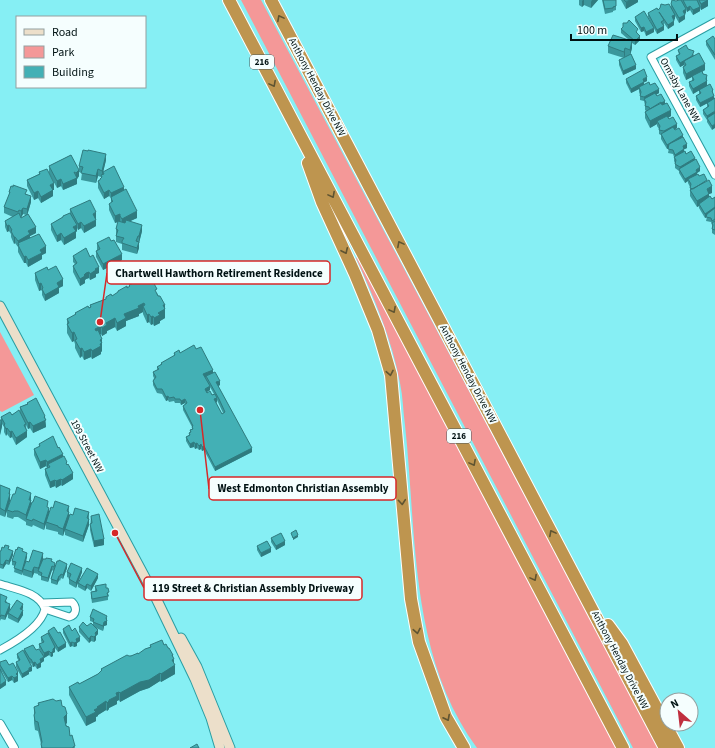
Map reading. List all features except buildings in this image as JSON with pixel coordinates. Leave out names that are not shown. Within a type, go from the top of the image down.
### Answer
[{"type":"highway","name":"216","points":[[229,0],[623,748]]},
{"type":"highway","name":"Anthony Henday Drive NW","points":[[271,0],[665,748]]},
{"type":"highway","points":[[294,124],[322,202],[368,303],[385,351],[391,375],[411,599],[419,642],[446,717],[464,748]]},
{"type":"highway","points":[[584,592],[622,644],[678,748]]},
{"type":"main road","name":"199 Street NW","points":[[0,306],[155,596],[211,718],[220,748]]},
{"type":"main road","name":"199 Street NW","points":[[155,596],[173,624],[197,667],[230,748]]},
{"type":"street","name":"Ormsby Lane NW","points":[[715,22],[651,57],[715,175]]},
{"type":"street","points":[[0,584],[29,594],[44,606],[41,616],[30,629],[16,641],[0,650]]},
{"type":"street","points":[[0,724],[14,748]]},
{"type":"green space","points":[[241,0],[261,0],[659,748],[633,748]]},
{"type":"green space","points":[[358,257],[617,748],[477,748],[455,712],[439,674],[428,634],[420,593],[401,388],[397,367],[382,319],[356,258]]},
{"type":"green space","points":[[0,332],[34,395],[2,412],[0,411]]},
{"type":"place","name":"Chartwell Hawthorn Retirement Residence","points":[[100,322]]},
{"type":"place","name":"West Edmonton Christian Assembly","points":[[200,410]]},
{"type":"place","name":"119 Street & Christian Assembly Driveway","points":[[115,533]]}]
